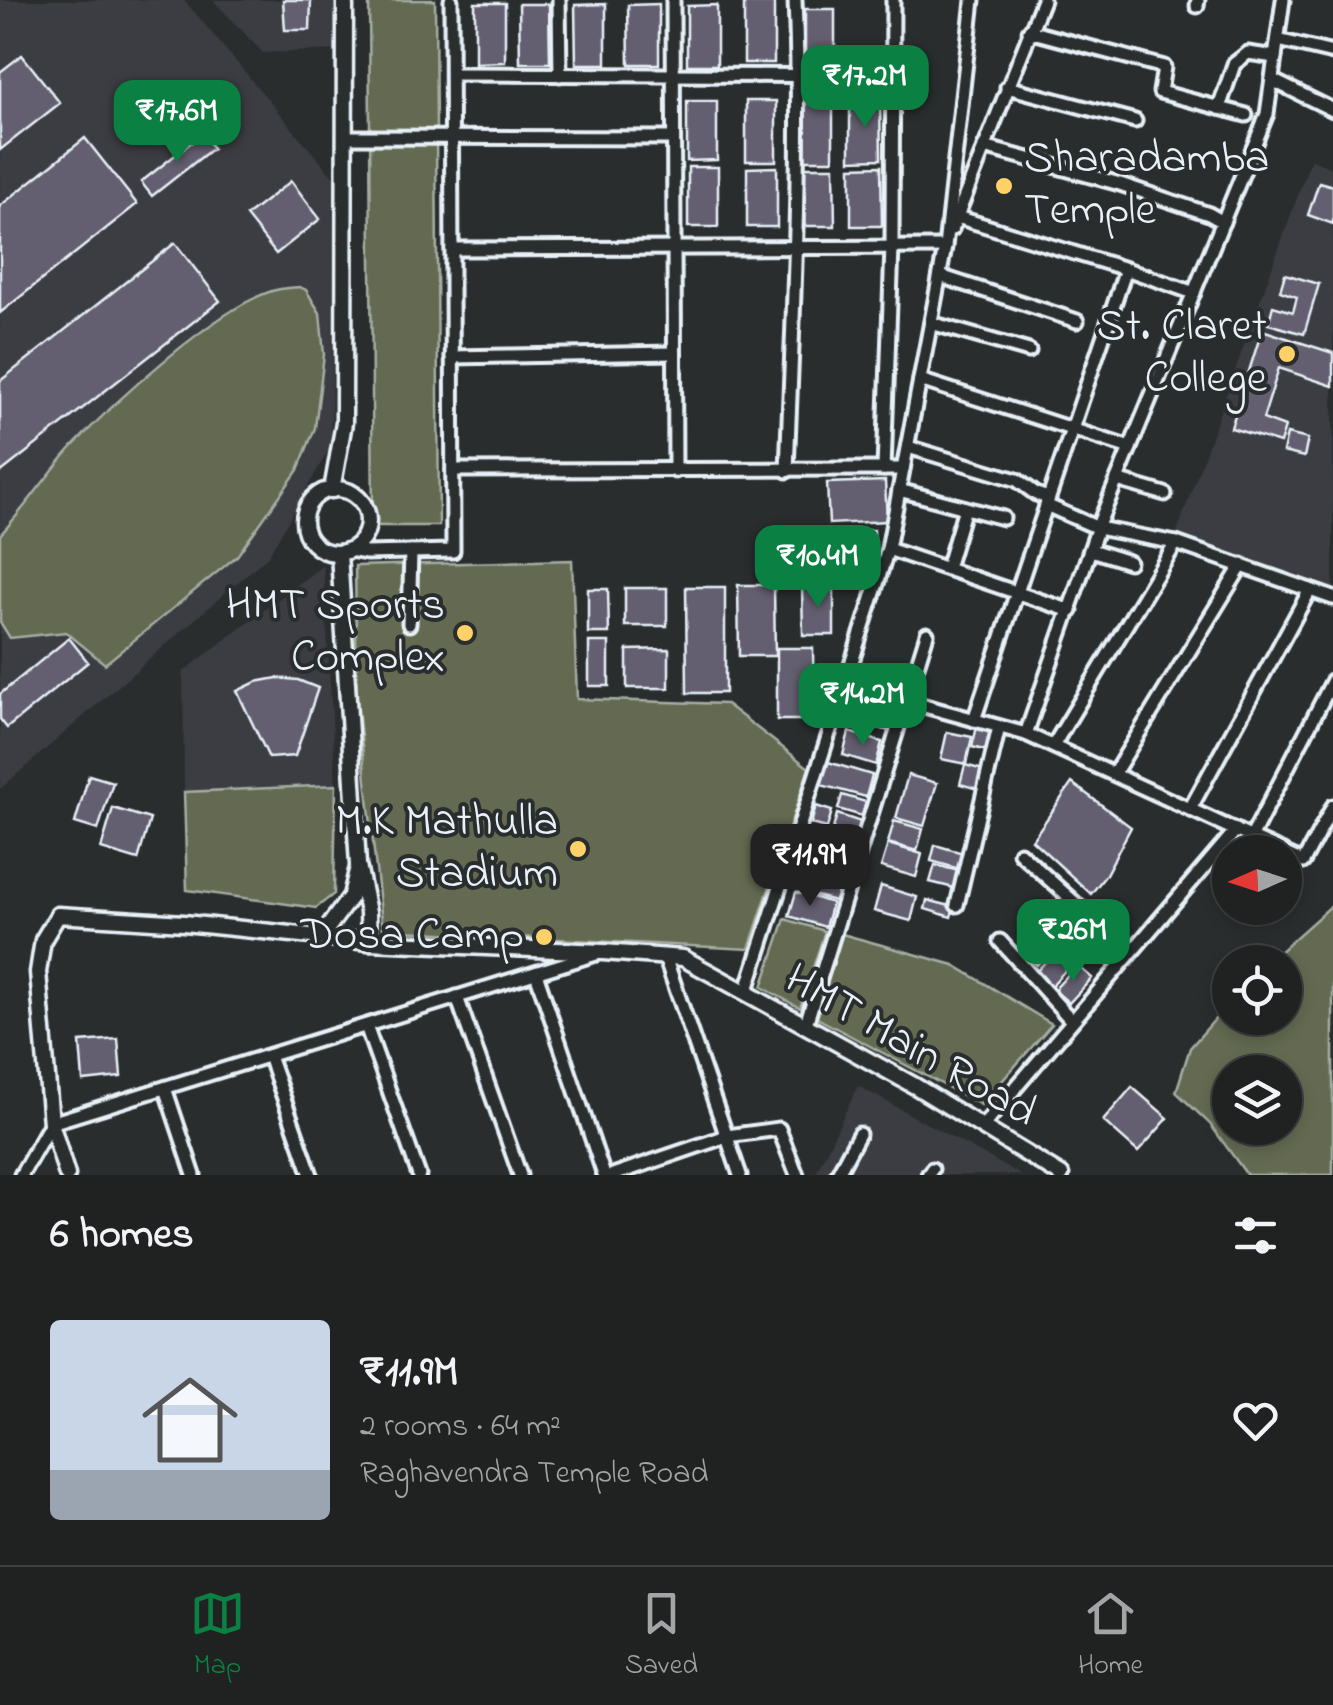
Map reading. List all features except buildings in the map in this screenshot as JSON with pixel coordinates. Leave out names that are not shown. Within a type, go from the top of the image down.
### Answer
[{"type":"street","points":[[332,490],[344,423],[345,0]]},
{"type":"street","points":[[344,551],[366,534],[367,512],[355,494],[332,490],[315,496],[308,505],[305,526],[312,542],[322,549],[344,551],[453,551],[451,0]]},
{"type":"street","points":[[559,0],[560,74]]},
{"type":"street","points":[[672,0],[675,471]]},
{"type":"street","points":[[787,471],[796,248],[795,0]]},
{"type":"street","points":[[884,469],[892,248],[894,0]]},
{"type":"street","points":[[746,992],[888,549],[945,247],[973,0]]},
{"type":"street","points":[[945,247],[1043,0]]},
{"type":"street","points":[[1026,734],[1098,528],[1267,114],[1283,0]]},
{"type":"street","points":[[1029,31],[1164,67],[1160,92],[1246,115]]},
{"type":"street","points":[[1278,40],[1333,53]]},
{"type":"street","points":[[1218,108],[1234,64],[1248,53],[1275,58]]},
{"type":"street","points":[[452,74],[893,76]]},
{"type":"street","points":[[1272,80],[1333,110]]},
{"type":"street","points":[[1008,87],[1135,121]]},
{"type":"street","points":[[346,137],[673,138]]},
{"type":"street","points":[[984,147],[1120,184],[1223,222]]},
{"type":"street","points":[[957,217],[1126,268],[1194,293]]},
{"type":"street","points":[[452,250],[945,247]]},
{"type":"street","points":[[974,720],[1126,268]]},
{"type":"street","points":[[940,276],[1077,321]]},
{"type":"street","points":[[931,323],[1029,351]]},
{"type":"street","points":[[452,357],[674,354]]},
{"type":"street","points":[[920,380],[1130,448]]},
{"type":"street","points":[[908,447],[1017,480],[1047,502],[1098,528],[1176,543],[1333,598]]},
{"type":"street","points":[[453,470],[903,469]]},
{"type":"street","points":[[1118,480],[1165,494]]},
{"type":"street","points":[[899,490],[1003,518]]},
{"type":"street","points":[[947,568],[964,508]]},
{"type":"street","points":[[1053,746],[1176,543]]},
{"type":"street","points":[[888,549],[1071,611]]},
{"type":"street","points":[[1091,550],[1129,562]]},
{"type":"street","points":[[344,551],[358,865],[368,912],[369,942]]},
{"type":"street","points":[[409,624],[411,552]]},
{"type":"street","points":[[1115,772],[1242,565]]},
{"type":"street","points":[[1190,809],[1310,590]]},
{"type":"street","points":[[806,1024],[927,634]]},
{"type":"street","points":[[1253,835],[1333,680]]},
{"type":"street","points":[[845,684],[1026,734],[1245,835]]},
{"type":"street","points":[[957,905],[999,727]]},
{"type":"street","points":[[1302,862],[1333,806]]},
{"type":"street","points":[[982,1127],[1236,830]]},
{"type":"street","points":[[1020,853],[1130,953]]},
{"type":"street","points":[[320,938],[351,896],[358,865]]},
{"type":"street","name":"HMT Main Road","points":[[68,1175],[51,1123],[38,972],[43,940],[58,915],[369,942],[683,958],[806,1024],[1062,1175]]},
{"type":"street","points":[[1000,941],[1072,1021]]},
{"type":"street","points":[[21,1175],[51,1123],[604,952]]},
{"type":"street","points":[[664,957],[740,1175]]},
{"type":"street","points":[[536,972],[604,1175]]},
{"type":"street","points":[[457,997],[520,1175]]},
{"type":"street","points":[[366,1026],[419,1175]]},
{"type":"street","points":[[268,1056],[311,1175]]},
{"type":"street","points":[[166,1088],[194,1175]]},
{"type":"street","points":[[613,1175],[634,1172],[726,1136],[780,1130],[798,1175]]},
{"type":"street","points":[[837,1175],[859,1134]]},
{"type":"shaded area","points":[[0,0],[184,0],[335,179],[331,446],[268,556],[0,789]]},
{"type":"shaded area","points":[[213,0],[339,0],[340,50],[263,53]]},
{"type":"shaded area","name":"St. Claret College","points":[[1311,159],[1333,169],[1333,598],[1174,540]]},
{"type":"shaded area","points":[[323,565],[336,785],[184,792],[183,672]]},
{"type":"shaded area","points":[[858,1086],[1021,1175],[815,1175]]},
{"type":"green space","points":[[369,0],[435,0],[439,526],[373,526]]},
{"type":"green space","points":[[300,287],[320,313],[324,355],[315,428],[298,470],[237,556],[105,664],[66,632],[10,638],[0,622],[0,535],[55,467],[114,405],[194,337],[247,302],[273,291]]},
{"type":"green space","name":"M.K Mathulla Stadium","points":[[572,560],[577,699],[726,704],[809,768],[749,949],[383,930],[357,702],[355,566]]},
{"type":"green space","points":[[336,785],[334,894],[316,908],[187,890],[184,792]]},
{"type":"green space","points":[[1333,904],[1333,1175],[1247,1175],[1225,1145],[1302,1145],[1302,1055],[1212,1055],[1212,1127],[1176,1092],[1190,1048],[1212,1023],[1212,1035],[1302,1035],[1302,945],[1287,945]]},
{"type":"green space","points":[[785,919],[825,931],[800,1008],[762,987]]},
{"type":"green space","points":[[842,934],[954,965],[1052,1024],[981,1105],[817,1018]]},
{"type":"place","name":"Sharadamba Temple","points":[[1004,186]]},
{"type":"place","name":"St. Claret College","points":[[1287,354]]},
{"type":"place","name":"HMT Sports Complex","points":[[465,633]]},
{"type":"place","name":"M.K Mathulla Stadium","points":[[578,849]]},
{"type":"place","name":"Dosa Camp","points":[[544,937]]}]
